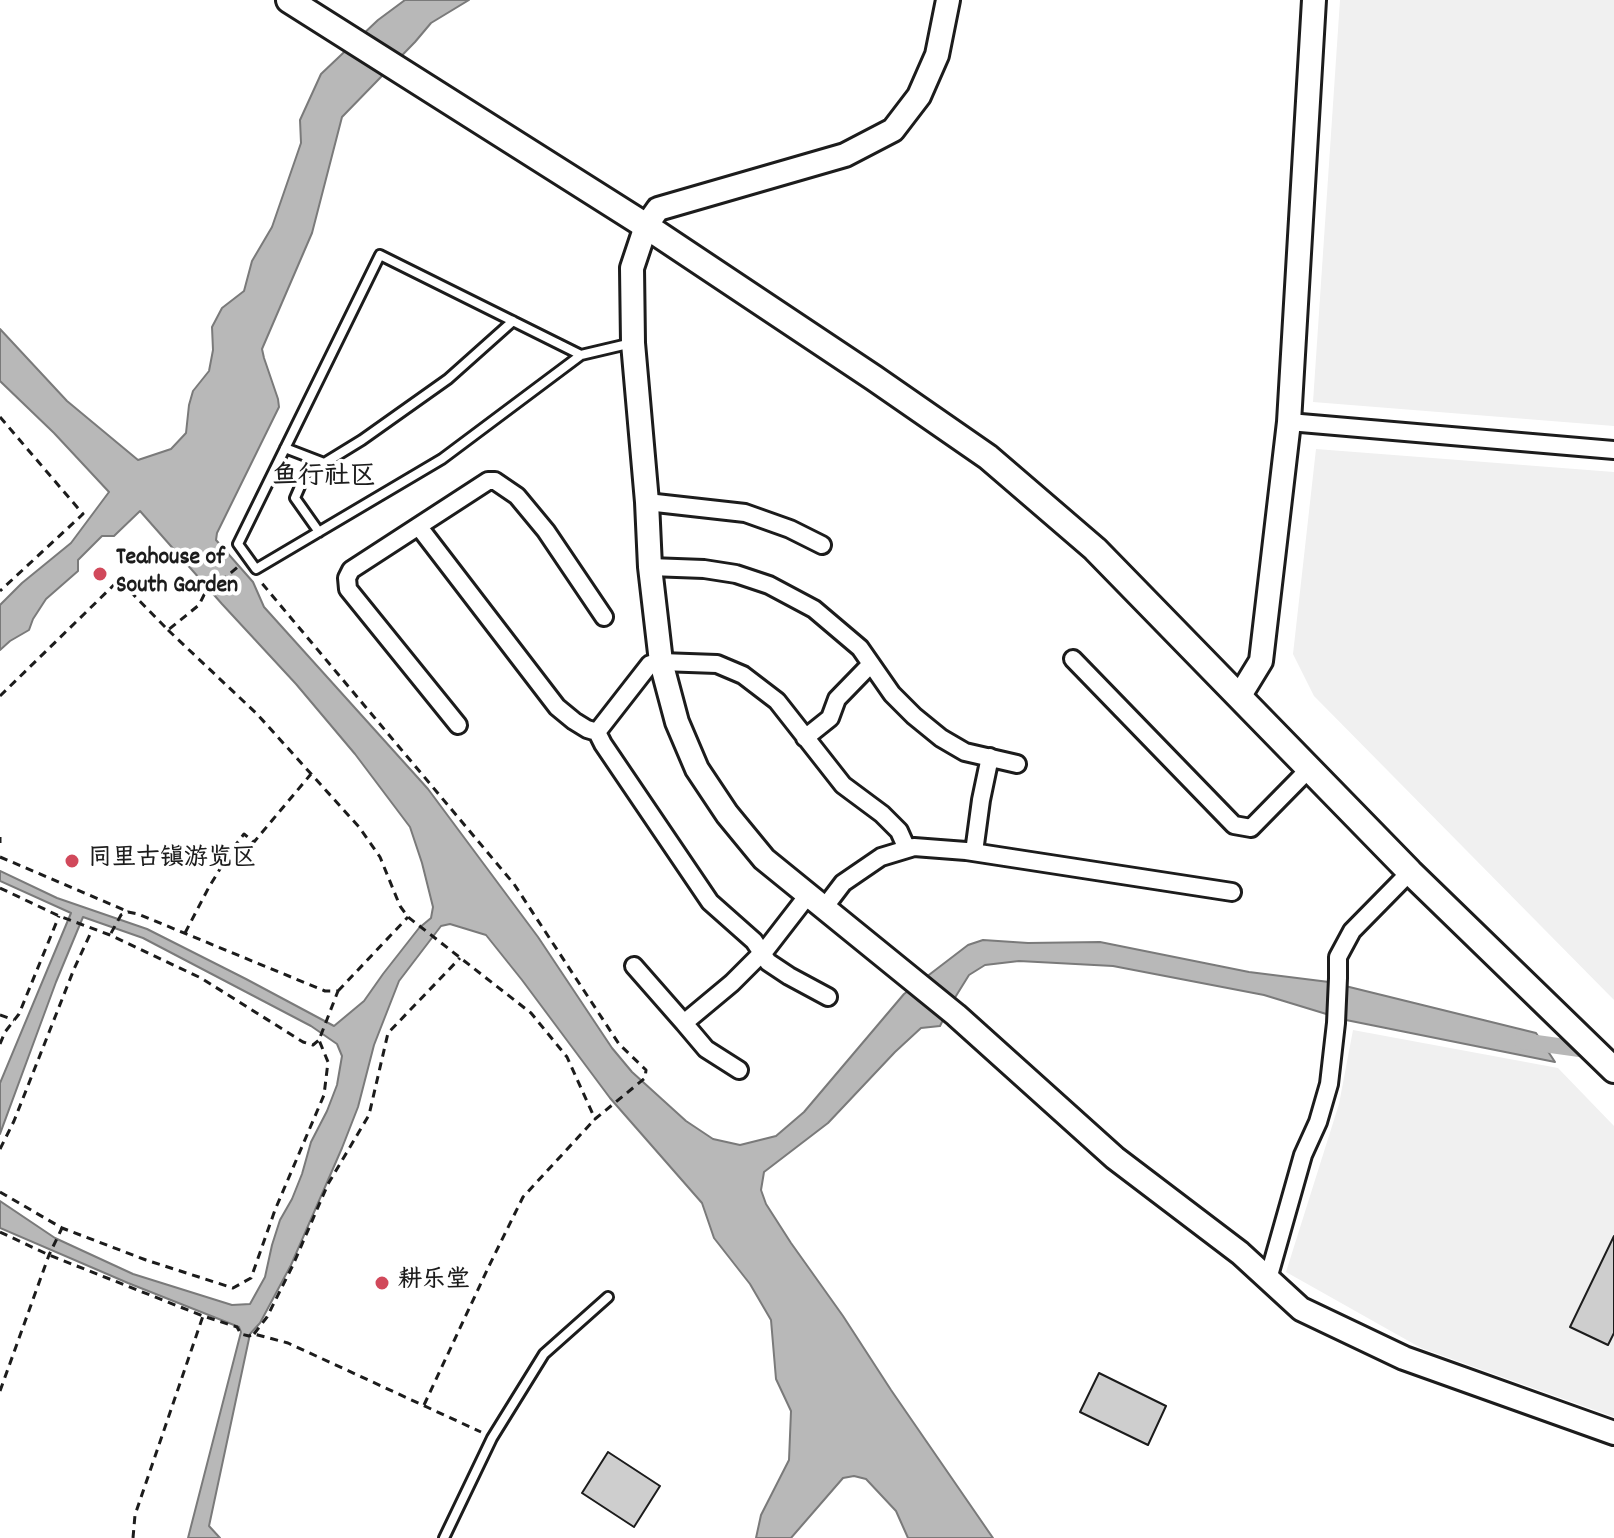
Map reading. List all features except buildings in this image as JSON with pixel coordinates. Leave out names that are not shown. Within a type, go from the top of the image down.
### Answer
[{"type":"main road","points":[[289,0],[646,226],[988,457],[1095,549],[1410,872],[1613,1070]]},
{"type":"street","points":[[948,0],[937,55],[919,96],[893,130],[845,155],[658,209],[646,226],[632,268],[633,343],[650,567],[661,662],[677,722],[697,769],[727,814],[764,859],[956,1015],[1115,1158],[1240,1253],[1301,1309],[1404,1358],[1614,1433]]},
{"type":"street","points":[[1239,697],[1261,661],[1289,422],[1314,0]]},
{"type":"street","points":[[1289,422],[1614,450]]},
{"type":"street","points":[[458,725],[348,589],[347,578],[351,570],[488,481],[495,481],[517,496],[546,531],[604,617]]},
{"type":"street","points":[[647,502],[745,513],[790,529],[822,545]]},
{"type":"street","points":[[419,527],[557,707],[574,721],[597,732],[710,902],[754,941],[768,962],[828,997]]},
{"type":"street","points":[[650,567],[736,574],[769,585],[814,609],[860,648],[892,694],[941,738],[965,752],[1017,764]]},
{"type":"street","points":[[1073,659],[1234,825],[1251,828],[1309,769]]},
{"type":"street","points":[[597,732],[650,664],[717,664],[743,675],[777,701],[843,785],[899,831],[907,849]]},
{"type":"street","points":[[805,738],[830,718],[837,699],[871,664]]},
{"type":"street","points":[[974,852],[990,757]]},
{"type":"street","points":[[684,1023],[732,983],[816,902],[881,857],[914,847],[974,852],[1232,892]]},
{"type":"street","points":[[1268,1279],[1303,1155],[1318,1122],[1329,1084],[1336,1023],[1338,957],[1352,931],[1410,872]]},
{"type":"street","points":[[634,966],[706,1049],[739,1070]]},
{"type":"lane","points":[[581,355],[380,255],[238,544],[244,561],[256,569],[442,459],[581,355],[633,343]]},
{"type":"lane","points":[[319,532],[295,498],[305,475],[362,440],[448,379],[513,321]]},
{"type":"lane","points":[[285,448],[324,463]]},
{"type":"lane","points":[[444,1538],[492,1438],[544,1354],[608,1297]]},
{"type":"path","points":[[0,417],[83,514],[0,591]]},
{"type":"path","points":[[168,630],[244,561],[514,884],[619,1044],[646,1070],[645,1078],[601,1113],[523,1197],[424,1406]]},
{"type":"path","points":[[0,696],[119,580],[257,714],[359,827],[380,857],[400,906],[408,917],[531,1013],[567,1057],[595,1119]]},
{"type":"path","points":[[185,933],[209,887],[244,834],[254,842],[312,773]]},
{"type":"path","points":[[0,837],[0,843]]},
{"type":"path","points":[[0,857],[133,913]]},
{"type":"path","points":[[0,888],[62,916],[111,932],[201,978],[303,1042],[313,1045],[319,1040],[338,991],[408,917]]},
{"type":"path","points":[[111,932],[121,915],[128,912],[138,914],[325,991],[338,991]]},
{"type":"path","points":[[0,1044],[19,1014],[62,916]]},
{"type":"path","points":[[0,1149],[93,928]]},
{"type":"path","points":[[254,1334],[267,1317],[293,1265],[328,1184],[369,1115],[388,1033],[461,957]]},
{"type":"path","points":[[0,1015],[14,1020]]},
{"type":"path","points":[[0,1192],[62,1228],[233,1288],[251,1278],[275,1210],[324,1095],[328,1062],[319,1040]]},
{"type":"path","points":[[0,1391],[49,1255],[62,1228]]},
{"type":"path","points":[[0,1232],[49,1255],[237,1327],[241,1334],[254,1334],[288,1343],[492,1438]]},
{"type":"path","points":[[133,1538],[135,1515],[203,1316]]},
{"type":"shaded area","points":[[405,0],[469,0],[431,23],[342,117],[312,233],[262,349],[279,407],[216,540],[253,582],[264,607],[428,789],[538,937],[612,1048],[632,1072],[686,1121],[713,1139],[740,1145],[776,1136],[804,1112],[904,994],[968,945],[983,940],[1100,942],[1249,972],[1329,982],[1536,1033],[1555,1062],[1346,1020],[1264,995],[1113,966],[1019,961],[985,965],[969,975],[940,1026],[921,1028],[828,1123],[764,1172],[761,1190],[766,1204],[791,1243],[993,1538],[908,1538],[896,1511],[866,1479],[854,1476],[843,1478],[791,1538],[756,1538],[761,1515],[789,1460],[791,1411],[776,1379],[771,1320],[750,1284],[714,1238],[702,1203],[610,1098],[486,935],[450,924],[441,926],[399,981],[374,1045],[358,1107],[342,1148],[291,1265],[260,1323],[250,1334],[209,1526],[220,1538],[188,1538],[241,1332],[239,1327],[0,1228],[0,1201],[55,1238],[133,1274],[232,1305],[250,1304],[265,1277],[280,1220],[292,1199],[311,1142],[337,1085],[342,1056],[337,1044],[311,1026],[143,938],[83,917],[0,1134],[0,1083],[71,913],[0,881],[0,871],[57,898],[147,929],[334,1026],[364,1001],[419,928],[431,918],[433,907],[410,827],[355,754],[296,684],[140,511],[114,536],[102,536],[78,560],[78,571],[46,599],[29,630],[0,650],[0,605],[71,543],[109,492],[0,381],[0,329],[67,401],[138,460],[171,449],[186,433],[193,391],[209,371],[213,350],[212,327],[222,308],[244,291],[252,261],[272,227],[301,143],[300,120],[321,74],[378,20]]},
{"type":"shaded area","points":[[1340,0],[1614,0],[1614,426],[1313,402]]},
{"type":"shaded area","points":[[1316,449],[1614,472],[1614,1000],[1314,696],[1293,654]]},
{"type":"shaded area","points":[[1353,1030],[1558,1068],[1614,1126],[1614,1417],[1421,1348],[1286,1272],[1339,1104]]},
{"type":"waterway","points":[[1522,1041],[1594,1051]]},
{"type":"place","name":"Teahouse of South Garden","points":[[100,574]]},
{"type":"place","name":"同里古镇游览区","points":[[72,861]]},
{"type":"place","name":"耕乐堂","points":[[382,1283]]},
{"type":"district","name":"鱼行社区","points":[[324,479]]}]
